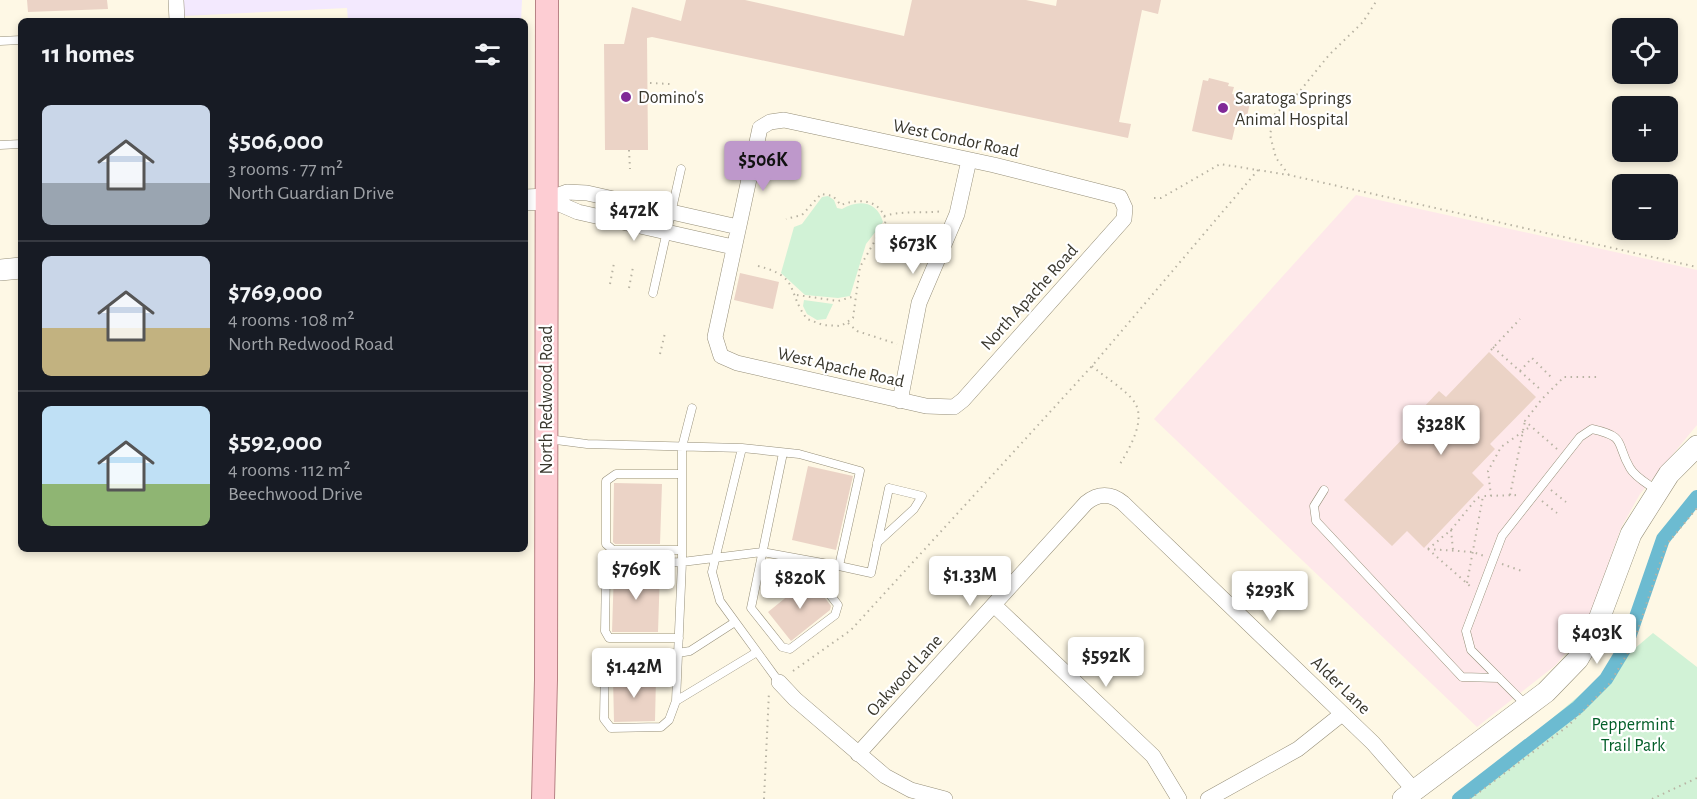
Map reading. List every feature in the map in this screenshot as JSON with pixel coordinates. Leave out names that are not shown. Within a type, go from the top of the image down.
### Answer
[{"type":"main road","name":"North Redwood Road","points":[[543,799],[548,199],[547,0]]},
{"type":"street","points":[[176,0],[177,18]]},
{"type":"street","name":"West Condor Road","points":[[738,227],[760,128],[770,122],[784,120],[969,160],[1120,197],[1125,208]]},
{"type":"street","points":[[900,401],[919,303],[957,214],[969,160]]},
{"type":"street","points":[[528,200],[548,199],[567,192],[587,193],[738,227],[734,247],[578,212],[548,199]]},
{"type":"street","name":"North Apache Road","points":[[954,407],[963,400],[1116,229],[1124,219],[1125,208]]},
{"type":"street","name":"West Apache Road","points":[[734,247],[715,337],[721,357],[737,363],[900,401],[926,406],[954,407]]},
{"type":"street","points":[[0,270],[18,268]]},
{"type":"street","points":[[1409,795],[1546,692],[1578,659],[1595,630],[1631,534],[1669,474],[1697,446]]},
{"type":"street","name":"Oakwood Lane","points":[[858,754],[1086,503],[1103,495]]},
{"type":"street","name":"Alder Lane","points":[[1103,495],[1114,497],[1123,503],[1388,758],[1409,795]]},
{"type":"street","points":[[994,605],[1153,756],[1167,774],[1179,799]]},
{"type":"street","points":[[774,686],[795,699],[858,754],[897,783],[945,799]]},
{"type":"street","points":[[1208,799],[1298,749],[1342,714]]},
{"type":"lane","points":[[0,41],[18,40]]},
{"type":"lane","points":[[0,145],[18,144]]},
{"type":"lane","points":[[653,293],[673,213],[681,169]]},
{"type":"lane","points":[[692,408],[682,447],[682,562],[679,638],[678,653],[676,701],[669,720],[661,727],[611,728],[604,719],[605,658],[612,654],[678,653],[690,651],[735,622]]},
{"type":"lane","points":[[1527,706],[1471,650],[1466,631],[1502,536],[1580,437],[1592,429],[1611,434],[1619,441],[1630,470],[1658,491]]},
{"type":"lane","points":[[546,438],[587,444],[742,448],[799,454],[860,471],[839,566]]},
{"type":"lane","points":[[742,448],[712,572],[720,601],[757,652],[774,686]]},
{"type":"lane","points":[[783,453],[751,608],[782,647],[790,649],[835,615],[838,605],[818,579],[820,563]]},
{"type":"lane","points":[[682,474],[616,474],[606,481],[606,544],[613,550],[682,550]]},
{"type":"lane","points":[[679,638],[609,638],[605,631],[606,570],[609,564],[682,562],[762,552],[870,573],[889,488],[922,496],[914,510],[877,543]]},
{"type":"lane","points":[[1324,490],[1314,506],[1316,520],[1332,538],[1462,677],[1499,678]]},
{"type":"lane","points":[[676,701],[757,652]]},
{"type":"path","points":[[1289,175],[1276,158],[1270,135],[1274,115],[1295,96],[1329,55],[1363,22],[1377,0]]},
{"type":"path","points":[[650,83],[670,84]]},
{"type":"path","points":[[630,150],[630,169]]},
{"type":"path","points":[[1154,198],[1161,198],[1220,164],[1289,175],[1364,195],[1697,267]]},
{"type":"path","points":[[793,671],[851,630],[1092,366],[1258,170]]},
{"type":"path","points":[[758,266],[775,270],[785,278],[797,295],[801,311],[807,319],[831,326],[848,323],[855,311],[860,267],[884,229],[884,216],[875,204],[854,200],[841,205],[832,196],[821,194],[802,215],[786,219]]},
{"type":"path","points":[[884,216],[904,210],[923,213],[945,211]]},
{"type":"path","points":[[610,284],[614,263]]},
{"type":"path","points":[[629,288],[633,267]]},
{"type":"path","points":[[797,295],[838,301],[855,296]]},
{"type":"path","points":[[1520,319],[1492,348],[1541,390]]},
{"type":"path","points":[[848,323],[857,331],[890,340],[901,347]]},
{"type":"path","points":[[660,354],[665,333]]},
{"type":"path","points":[[1520,371],[1532,358],[1553,379]]},
{"type":"path","points":[[1092,366],[1135,403],[1138,413],[1135,440],[1120,464]]},
{"type":"path","points":[[1510,495],[1525,421],[1542,399],[1564,378],[1597,377]]},
{"type":"path","points":[[1525,421],[1557,449]]},
{"type":"path","points":[[1491,496],[1488,471],[1501,447],[1531,426]]},
{"type":"path","points":[[1549,488],[1566,502]]},
{"type":"path","points":[[1428,549],[1451,530],[1477,498],[1523,494]]},
{"type":"path","points":[[1467,583],[1484,496]]},
{"type":"path","points":[[1540,499],[1557,513]]},
{"type":"path","points":[[1470,799],[1568,726],[1610,683],[1633,644],[1666,545],[1697,508]]},
{"type":"path","points":[[1451,530],[1453,550]]},
{"type":"path","points":[[1428,549],[1473,552],[1484,556]]},
{"type":"path","points":[[1428,549],[1471,587]]},
{"type":"path","points":[[1502,564],[1522,571]]},
{"type":"path","points":[[764,799],[774,686]]},
{"type":"path","points":[[1652,799],[1697,778]]},
{"type":"shaded area","points":[[182,0],[522,0],[521,18],[348,18],[347,8],[183,16]]},
{"type":"shaded area","points":[[1356,195],[1697,270],[1697,425],[1640,494],[1621,528],[1587,623],[1572,645],[1556,665],[1477,727],[1154,419]]},
{"type":"green space","points":[[828,196],[834,200],[837,208],[842,209],[861,203],[872,206],[883,222],[866,244],[850,296],[838,298],[805,295],[781,273],[794,227],[802,224],[822,197]]},
{"type":"green space","points":[[804,300],[833,304],[826,319],[817,320],[807,314],[803,306]]},
{"type":"green space","name":"Peppermint Trail Park","points":[[1653,633],[1697,667],[1697,799],[1457,799]]},
{"type":"building","points":[[27,0],[107,0],[108,9],[28,12]]},
{"type":"building","points":[[686,0],[745,0],[904,36],[912,0],[1026,0],[1056,6],[1057,0],[1161,0],[1158,14],[1142,10],[1119,122],[1131,124],[1128,138],[652,37],[647,38],[648,150],[605,150],[604,44],[624,44],[632,7],[681,21]]},
{"type":"building","name":"Saratoga Springs Animal Hospital","points":[[1209,78],[1229,83],[1228,86],[1234,87],[1232,94],[1251,98],[1246,121],[1237,119],[1232,140],[1192,131],[1203,80],[1208,81]]},
{"type":"building","points":[[740,273],[779,282],[773,309],[734,300]]},
{"type":"building","points":[[1489,352],[1536,397],[1490,444],[1495,449],[1472,473],[1484,485],[1424,548],[1407,531],[1392,546],[1344,500],[1410,431],[1405,427],[1439,391],[1446,397]]},
{"type":"building","points":[[808,466],[853,476],[836,550],[792,540]]},
{"type":"building","points":[[614,483],[662,484],[660,544],[615,544],[613,542]]},
{"type":"building","points":[[614,570],[660,571],[658,632],[612,632]]},
{"type":"building","points":[[810,578],[831,606],[830,610],[791,641],[768,612]]},
{"type":"building","points":[[613,677],[656,677],[655,721],[614,722]]},
{"type":"waterway","points":[[1459,799],[1578,707],[1606,679],[1626,646],[1663,539],[1697,497]]},
{"type":"place","name":"Domino's","points":[[626,97]]},
{"type":"place","name":"Saratoga Springs Animal Hospital","points":[[1223,108]]}]
